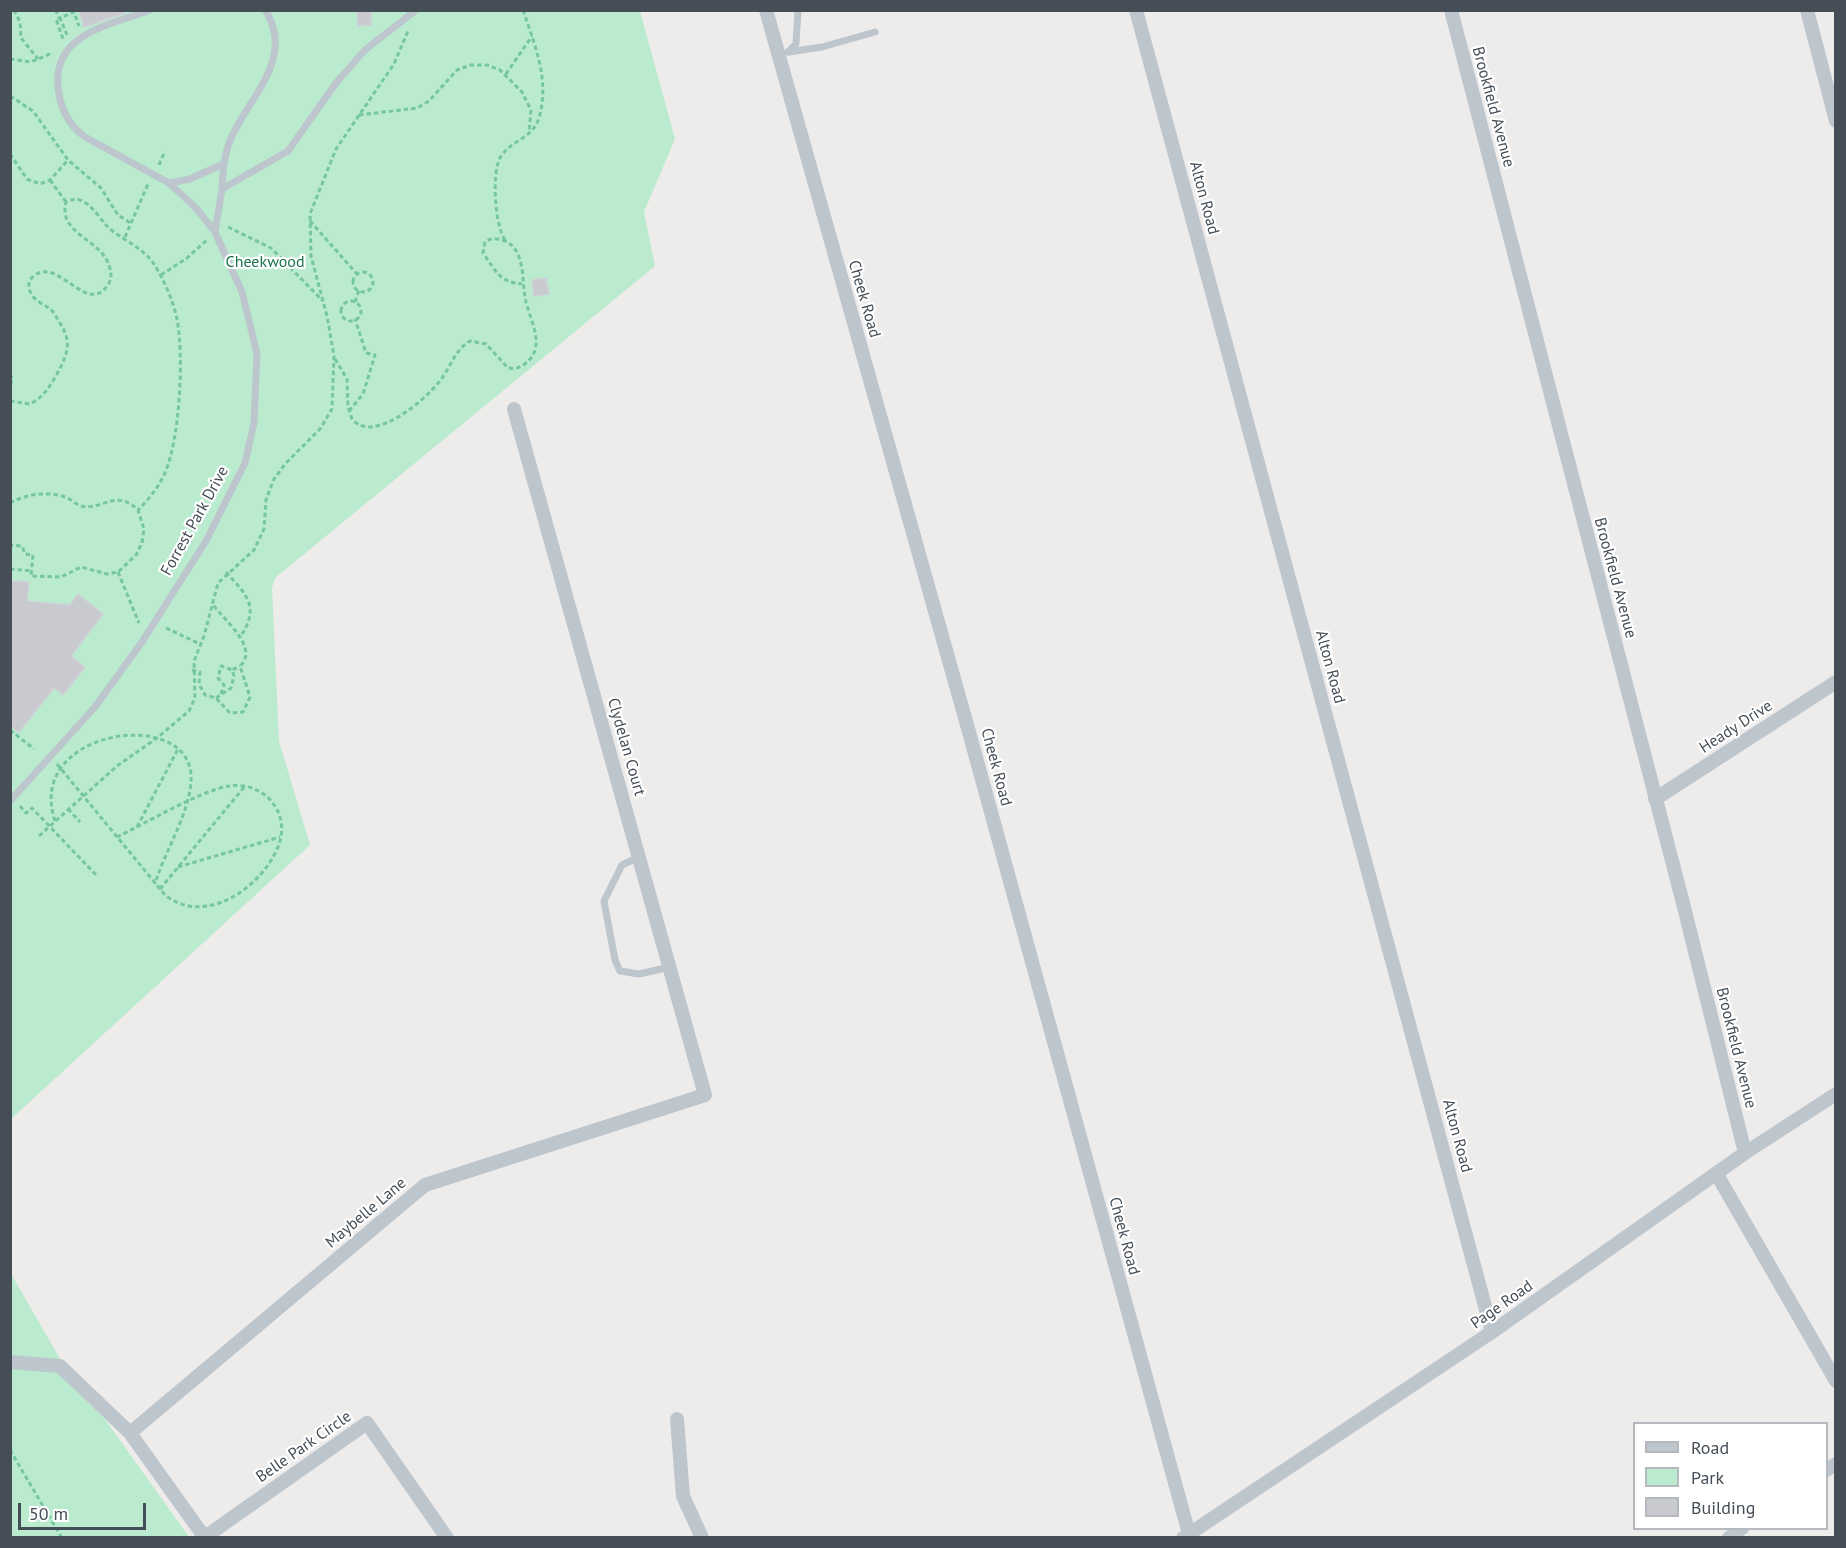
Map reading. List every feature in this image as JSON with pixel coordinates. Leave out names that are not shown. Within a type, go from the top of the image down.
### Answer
[{"type":"street","name":"Cheek Road","points":[[766,10],[784,54],[1186,1536]]},
{"type":"street","name":"Alton Road","points":[[1136,10],[1492,1332]]},
{"type":"street","name":"Brookfield Avenue","points":[[1450,10],[1745,1154]]},
{"type":"street","points":[[1807,10],[1836,121]]},
{"type":"street","name":"Clydelan Court","points":[[514,409],[705,1095]]},
{"type":"street","name":"Heady Drive","points":[[1655,799],[1836,682]]},
{"type":"street","name":"Page Road","points":[[1186,1536],[1492,1332],[1716,1173],[1836,1094]]},
{"type":"street","name":"Maybelle Lane","points":[[130,1433],[425,1185],[705,1095]]},
{"type":"street","points":[[1716,1173],[1836,1381]]},
{"type":"street","points":[[10,1362],[60,1366],[130,1433],[205,1537]]},
{"type":"street","points":[[677,1419],[683,1496],[702,1538]]},
{"type":"street","name":"Belle Park Circle","points":[[205,1537],[367,1423],[447,1538]]},
{"type":"lane","points":[[84,33],[150,10]]},
{"type":"lane","points":[[215,232],[222,189],[223,164],[232,135],[273,64],[275,40],[270,19],[265,10]]},
{"type":"lane","points":[[222,189],[288,151],[336,83],[365,50],[416,10]]},
{"type":"lane","points":[[784,54],[796,44],[798,10]]},
{"type":"lane","points":[[784,54],[822,47],[875,32]]},
{"type":"lane","name":"Forrest Park Drive","points":[[12,800],[106,694],[156,621],[223,510],[245,463],[253,433],[257,371],[255,337],[242,292],[215,232],[196,208],[169,183],[79,133],[62,108],[58,90],[59,66],[68,48],[84,33]]},
{"type":"lane","points":[[169,183],[190,179],[223,164]]},
{"type":"lane","points":[[639,857],[622,865],[604,901],[616,965],[623,973],[632,975],[670,967]]},
{"type":"path","points":[[55,10],[60,18],[68,37],[84,33],[74,12],[69,12],[60,18],[56,19],[62,36],[61,46]]},
{"type":"path","points":[[334,358],[347,379],[349,411],[355,423],[366,427],[394,419],[422,400],[438,384],[461,348],[470,341],[486,344],[508,368],[525,364],[537,345],[522,284],[519,257],[498,231],[496,202],[498,162],[501,156],[529,134],[538,120],[543,82],[541,64],[523,10]]},
{"type":"path","points":[[13,11],[20,22],[21,38],[38,59]]},
{"type":"path","points":[[506,74],[532,36]]},
{"type":"path","points":[[10,59],[32,62],[56,50]]},
{"type":"path","points":[[359,115],[417,108],[429,101],[453,74],[464,66],[487,65],[506,74],[522,92],[529,104],[531,116],[529,134]]},
{"type":"path","points":[[10,96],[26,104],[41,119],[68,159],[101,188],[118,215],[132,224]]},
{"type":"path","points":[[125,237],[165,151]]},
{"type":"path","points":[[11,155],[21,172],[33,183],[40,184],[50,180],[68,159]]},
{"type":"path","points":[[10,401],[27,405],[44,393],[61,366],[68,339],[65,328],[53,311],[31,294],[30,279],[39,273],[53,273],[77,290],[97,294],[106,289],[111,278],[109,264],[103,252],[95,244],[78,235],[69,222],[65,210],[66,202],[50,180]]},
{"type":"path","points":[[66,202],[77,200],[88,204],[109,227],[125,237],[149,258],[161,275],[177,324],[176,419],[165,472],[158,487],[138,510]]},
{"type":"path","points":[[310,221],[357,274],[368,274],[372,281],[368,290],[359,290],[353,283],[357,274]]},
{"type":"path","points":[[161,275],[188,258],[224,225],[271,248],[323,302]]},
{"type":"path","points":[[498,231],[483,243],[483,254],[504,281],[522,284]]},
{"type":"path","points":[[490,239],[505,241]]},
{"type":"path","points":[[355,319],[361,312],[355,302],[359,290]]},
{"type":"path","points":[[355,302],[344,303],[341,311],[345,318],[355,319]]},
{"type":"path","points":[[349,411],[363,394],[375,355],[366,353],[355,319]]},
{"type":"path","points":[[10,392],[12,375]]},
{"type":"path","points":[[10,502],[44,494],[66,497],[82,506],[122,501],[138,510],[144,529],[142,543],[136,555],[118,572],[107,574],[81,567],[57,578],[31,576],[33,555],[24,554],[22,546],[10,545]]},
{"type":"path","points":[[10,569],[32,571]]},
{"type":"path","points":[[118,572],[140,624]]},
{"type":"path","points":[[226,572],[251,606],[250,620],[240,637]]},
{"type":"path","points":[[212,603],[240,637],[248,654],[240,666],[232,670],[221,666],[218,678],[224,685],[218,697]]},
{"type":"path","points":[[156,621],[175,634],[201,644]]},
{"type":"path","points":[[192,670],[200,672],[199,684],[203,693],[218,697],[230,713],[239,714],[245,710],[250,694],[240,666]]},
{"type":"path","points":[[218,697],[232,685],[232,670]]},
{"type":"path","points":[[10,730],[34,749]]},
{"type":"path","points":[[56,821],[51,795],[54,781],[61,768],[82,749],[113,736],[157,738],[178,750],[191,767],[192,778],[185,804],[155,884]]},
{"type":"path","points":[[36,744],[61,768],[155,884],[168,898],[183,906],[202,908],[214,906],[236,894],[255,877],[272,856],[280,837],[280,819],[274,802],[261,792],[245,786],[218,789],[117,837]]},
{"type":"path","points":[[136,828],[178,750]]},
{"type":"path","points":[[160,889],[245,786]]},
{"type":"path","points":[[12,800],[27,813],[32,808],[98,877]]},
{"type":"path","points":[[68,809],[80,822]]},
{"type":"path","points":[[178,867],[280,837]]},
{"type":"path","points":[[10,1450],[62,1538]]},
{"type":"green space","name":"Cheekwood","points":[[11,11],[640,11],[675,139],[644,212],[655,266],[275,578],[272,588],[279,741],[310,845],[11,1119]]},
{"type":"green space","points":[[10,1272],[82,1397],[104,1418],[189,1537],[11,1537]]},
{"type":"building","points":[[79,10],[124,10],[125,13],[84,27]]},
{"type":"building","points":[[357,10],[371,10],[371,25],[358,26]]},
{"type":"building","points":[[546,278],[549,294],[534,296],[532,280]]},
{"type":"building","points":[[10,581],[29,582],[27,601],[70,605],[78,594],[103,614],[71,656],[85,667],[63,695],[54,688],[19,732],[10,726]]}]
